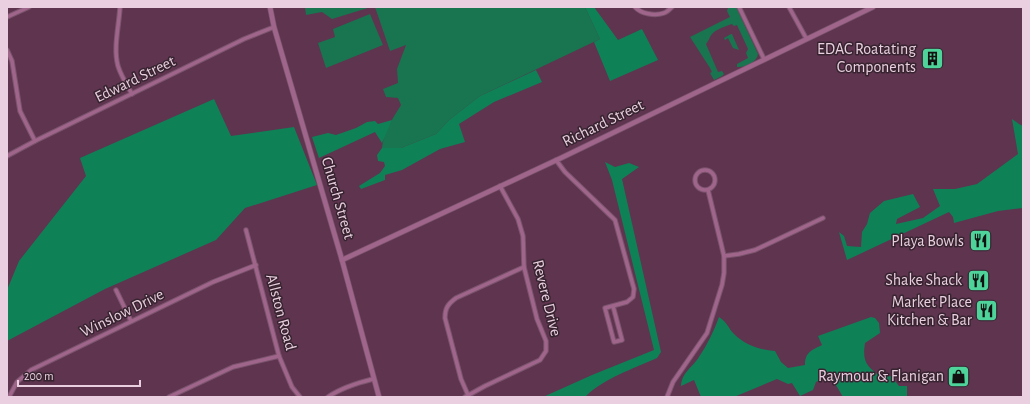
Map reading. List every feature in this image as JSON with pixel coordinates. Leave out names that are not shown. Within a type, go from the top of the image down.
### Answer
[{"type":"street","points":[[8,15],[29,7]]},
{"type":"street","points":[[120,7],[116,56],[121,72],[132,94]]},
{"type":"street","name":"Church Street","points":[[270,7],[274,27],[310,146],[342,260],[378,397]]},
{"type":"street","points":[[635,7],[637,10],[651,15],[665,13],[672,7]]},
{"type":"street","points":[[739,7],[764,59]]},
{"type":"street","points":[[789,7],[806,38]]},
{"type":"street","name":"Richard Street","points":[[342,260],[556,160],[806,38],[873,7]]},
{"type":"street","name":"Edward Street","points":[[7,156],[244,39],[274,27]]},
{"type":"street","points":[[7,50],[12,61],[20,111],[35,141]]},
{"type":"street","points":[[556,160],[565,172],[615,220],[634,288],[633,297],[626,302],[605,308],[614,342],[622,340],[613,306]]},
{"type":"street","points":[[703,171],[710,172],[715,178],[714,185],[708,190],[700,189],[696,183],[697,175],[703,171]]},
{"type":"street","name":"Revere Drive","points":[[467,396],[540,360],[546,351],[546,342],[537,319],[524,267],[523,236],[518,219],[500,186]]},
{"type":"street","points":[[667,397],[673,382],[707,333],[722,285],[724,256],[708,190]]},
{"type":"street","points":[[724,256],[755,250],[823,218]]},
{"type":"street","name":"Allston Road","points":[[246,230],[279,356],[292,387],[300,397]]},
{"type":"street","name":"Winslow Drive","points":[[9,397],[17,382],[31,370],[213,282],[256,266]]},
{"type":"street","points":[[467,396],[445,318],[445,310],[448,303],[524,267]]},
{"type":"street","points":[[116,290],[131,321]]},
{"type":"street","points":[[169,397],[234,367],[279,356]]},
{"type":"street","points":[[328,397],[355,384],[373,379]]},
{"type":"green space","points":[[305,7],[371,7],[332,19],[322,12],[306,15]]},
{"type":"green space","points":[[375,7],[585,7],[600,39],[480,96],[449,120],[436,134],[401,148],[382,148],[386,131],[401,105],[398,98],[386,97],[383,89],[398,83],[397,69],[406,45],[390,51]]},
{"type":"green space","points":[[585,7],[594,7],[618,40],[642,29],[658,60],[610,81],[594,42],[600,39]]},
{"type":"green space","points":[[736,7],[758,54],[755,60],[750,64],[744,67],[737,67],[737,64],[748,58],[746,53],[748,49],[737,25],[734,26],[732,24],[717,30],[712,34],[706,44],[718,72],[722,71],[724,74],[714,80],[710,73],[712,72],[710,68],[690,37],[730,17],[727,11],[728,8]]},
{"type":"green space","points":[[370,14],[383,45],[326,68],[318,43],[335,37],[333,29]]},
{"type":"green space","points":[[731,34],[739,50],[733,48],[728,38],[725,40],[724,38]]},
{"type":"green space","points":[[536,70],[542,82],[494,102],[459,124],[465,142],[440,149],[402,170],[385,175],[385,180],[361,189],[359,186],[380,173],[385,166],[384,162],[378,161],[377,155],[382,148],[401,148],[436,134],[449,120],[480,96]]},
{"type":"green space","points":[[214,99],[231,136],[294,127],[317,185],[245,208],[216,240],[105,289],[7,341],[7,290],[19,261],[86,176],[80,158]]},
{"type":"green space","points":[[1012,119],[1023,126],[1023,208],[998,211],[954,223],[953,217],[949,212],[847,260],[839,232],[844,236],[847,246],[861,247],[862,232],[867,224],[870,213],[884,201],[913,194],[920,207],[897,219],[896,224],[923,218],[940,206],[933,189],[955,189],[977,184],[1018,154]]},
{"type":"green space","points":[[392,120],[382,143],[375,132],[319,158],[312,137],[328,133],[336,135],[356,128],[367,122],[375,121],[378,124]]},
{"type":"green space","points":[[605,162],[615,167],[629,163],[639,167],[622,179],[661,352],[657,358],[610,379],[601,384],[585,397],[543,397],[654,350],[612,180]]},
{"type":"green space","points":[[719,317],[738,338],[758,348],[775,351],[781,362],[788,368],[805,365],[808,354],[812,350],[822,345],[818,336],[871,317],[875,318],[879,323],[880,333],[865,343],[865,360],[869,367],[881,377],[891,376],[899,386],[907,386],[907,397],[843,397],[830,375],[816,382],[813,390],[800,396],[792,383],[788,384],[777,379],[734,397],[701,397],[694,380],[681,386],[682,381],[685,374],[705,348]]},
{"type":"place","name":"EDAC Roatating Components","points":[[932,58]]},
{"type":"place","name":"Playa Bowls","points":[[980,241]]},
{"type":"place","name":"Shake Shack","points":[[978,280]]},
{"type":"place","name":"Market Place Kitchen & Bar","points":[[987,311]]},
{"type":"place","name":"Raymour & Flanigan","points":[[959,376]]}]
